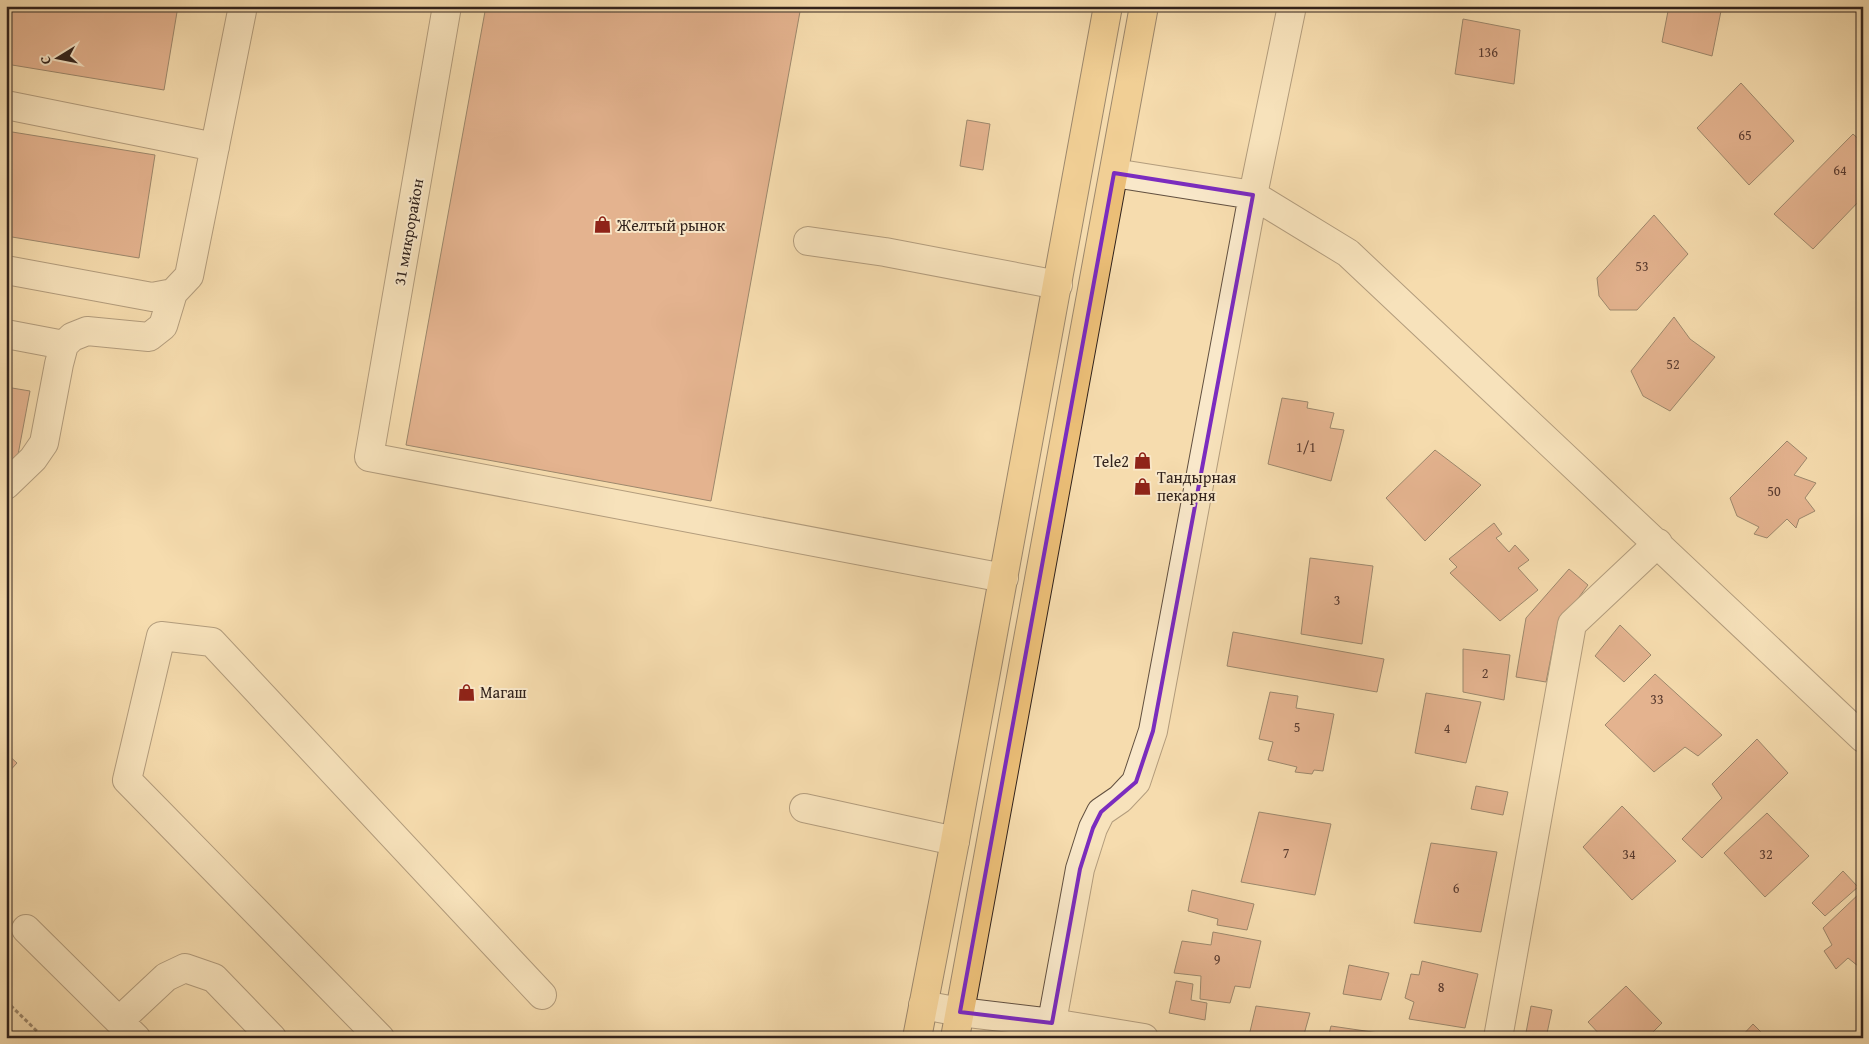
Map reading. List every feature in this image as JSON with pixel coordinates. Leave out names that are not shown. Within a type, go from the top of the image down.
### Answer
[{"type":"main road","points":[[917,1038],[1004,578],[1108,6]]},
{"type":"main road","points":[[957,1025],[1144,6]]},
{"type":"street","points":[[6,485],[33,459],[44,443],[64,346],[72,337],[87,331],[149,336],[163,326],[173,293],[189,276],[242,11],[241,6]]},
{"type":"street","name":"31 микрорайон","points":[[447,6],[369,457],[1004,578]]},
{"type":"street","points":[[1050,1030],[1080,869],[1092,828],[1100,812],[1120,799],[1136,782],[1153,732],[1253,195],[1292,6]]},
{"type":"street","points":[[6,104],[215,147]]},
{"type":"street","points":[[1114,173],[1253,195],[1348,253],[1863,738]]},
{"type":"street","points":[[808,241],[886,252],[1058,285]]},
{"type":"street","points":[[6,270],[152,297],[173,293]]},
{"type":"street","points":[[6,334],[64,346]]},
{"type":"street","points":[[1498,1038],[1572,624],[1658,543]]},
{"type":"street","points":[[380,1038],[127,780],[161,636],[212,642],[542,995]]},
{"type":"street","points":[[804,808],[955,841]]},
{"type":"street","points":[[26,929],[127,1030],[166,978],[185,968],[214,978],[272,1038]]},
{"type":"street","points":[[923,1005],[957,1025],[1144,1038]]},
{"type":"path","points":[[6,1002],[44,1038]]},
{"type":"highlighted area","points":[[1114,173],[1253,195],[1153,731],[1136,782],[1101,812],[1093,828],[1080,869],[1052,1023],[960,1012],[1092,292]]},
{"type":"building","points":[[6,6],[178,6],[164,90],[6,64]]},
{"type":"building","name":"Желтый рынок","points":[[486,6],[801,6],[711,501],[406,445]]},
{"type":"building","points":[[1669,6],[1722,6],[1712,56],[1662,42]]},
{"type":"building","points":[[1463,19],[1520,30],[1514,84],[1455,74]]},
{"type":"building","points":[[1741,83],[1794,141],[1749,185],[1697,128]]},
{"type":"building","points":[[967,120],[990,124],[983,170],[960,166]]},
{"type":"building","points":[[6,131],[155,155],[139,258],[6,236]]},
{"type":"building","points":[[1853,134],[1863,143],[1863,197],[1813,249],[1774,214]]},
{"type":"building","points":[[1654,215],[1688,254],[1637,310],[1610,310],[1599,296],[1597,278]]},
{"type":"building","points":[[1674,317],[1690,339],[1715,357],[1670,411],[1643,396],[1631,371]]},
{"type":"building","points":[[6,387],[30,391],[17,460],[6,458]]},
{"type":"building","points":[[1282,398],[1308,402],[1307,408],[1334,413],[1330,428],[1344,430],[1331,481],[1268,464]]},
{"type":"building","points":[[1787,441],[1807,458],[1794,475],[1816,483],[1805,498],[1815,511],[1799,519],[1796,528],[1787,519],[1767,538],[1754,534],[1759,527],[1737,516],[1730,498]]},
{"type":"building","points":[[1435,450],[1481,485],[1425,541],[1386,498]]},
{"type":"building","points":[[1494,523],[1502,534],[1496,538],[1509,552],[1515,545],[1529,560],[1518,568],[1538,590],[1500,621],[1450,573],[1457,567],[1449,559]]},
{"type":"building","points":[[1310,558],[1373,566],[1362,644],[1301,634]]},
{"type":"building","points":[[1569,569],[1588,585],[1557,627],[1546,682],[1516,677],[1526,618]]},
{"type":"building","points":[[1620,625],[1651,655],[1624,682],[1595,656]]},
{"type":"building","points":[[1233,632],[1384,659],[1377,692],[1227,666]]},
{"type":"building","points":[[1463,649],[1510,655],[1504,700],[1463,692]]},
{"type":"building","points":[[1655,674],[1722,735],[1698,756],[1685,747],[1654,772],[1605,725]]},
{"type":"building","points":[[1270,692],[1298,696],[1296,708],[1334,714],[1323,771],[1314,770],[1312,774],[1295,772],[1297,767],[1268,760],[1273,742],[1259,739]]},
{"type":"building","points":[[1426,693],[1481,702],[1466,763],[1415,753]]},
{"type":"building","points":[[1757,739],[1788,773],[1702,858],[1682,839],[1722,798],[1712,784]]},
{"type":"building","points":[[6,753],[17,763],[6,775]]},
{"type":"building","points":[[1476,786],[1508,792],[1503,815],[1471,809]]},
{"type":"building","points":[[1622,806],[1676,861],[1632,900],[1583,847]]},
{"type":"building","points":[[1259,812],[1331,824],[1315,895],[1241,882]]},
{"type":"building","points":[[1767,813],[1809,856],[1765,897],[1724,853]]},
{"type":"building","points":[[1431,843],[1497,852],[1481,932],[1414,923]]},
{"type":"building","points":[[1843,871],[1858,887],[1825,916],[1812,903]]},
{"type":"building","points":[[1192,890],[1254,904],[1247,930],[1217,925],[1218,919],[1188,911]]},
{"type":"building","points":[[1862,891],[1863,970],[1848,958],[1836,969],[1824,951],[1832,945],[1823,928]]},
{"type":"building","points":[[1213,932],[1261,941],[1250,988],[1235,986],[1230,1003],[1200,999],[1201,976],[1174,973],[1182,941],[1211,945]]},
{"type":"building","points":[[1422,961],[1478,974],[1465,1028],[1409,1019],[1414,1002],[1405,998],[1411,974],[1419,975]]},
{"type":"building","points":[[1349,965],[1389,973],[1381,1000],[1343,994]]},
{"type":"building","points":[[1176,981],[1193,984],[1191,1000],[1207,1003],[1205,1020],[1169,1013]]},
{"type":"building","points":[[1626,986],[1662,1023],[1647,1038],[1603,1038],[1588,1022]]},
{"type":"building","points":[[1256,1006],[1310,1013],[1303,1038],[1249,1036]]},
{"type":"building","points":[[1531,1006],[1552,1010],[1546,1038],[1525,1038]]},
{"type":"building","points":[[1753,1024],[1767,1038],[1740,1038]]},
{"type":"building","points":[[1331,1026],[1393,1035],[1392,1038],[1328,1038]]},
{"type":"place","name":"Желтый рынок","points":[[603,225]]},
{"type":"place","name":"Tele2","points":[[1143,461]]},
{"type":"place","name":"Тандырная пекарня","points":[[1143,486]]},
{"type":"place","name":"Магаш","points":[[466,692]]}]
